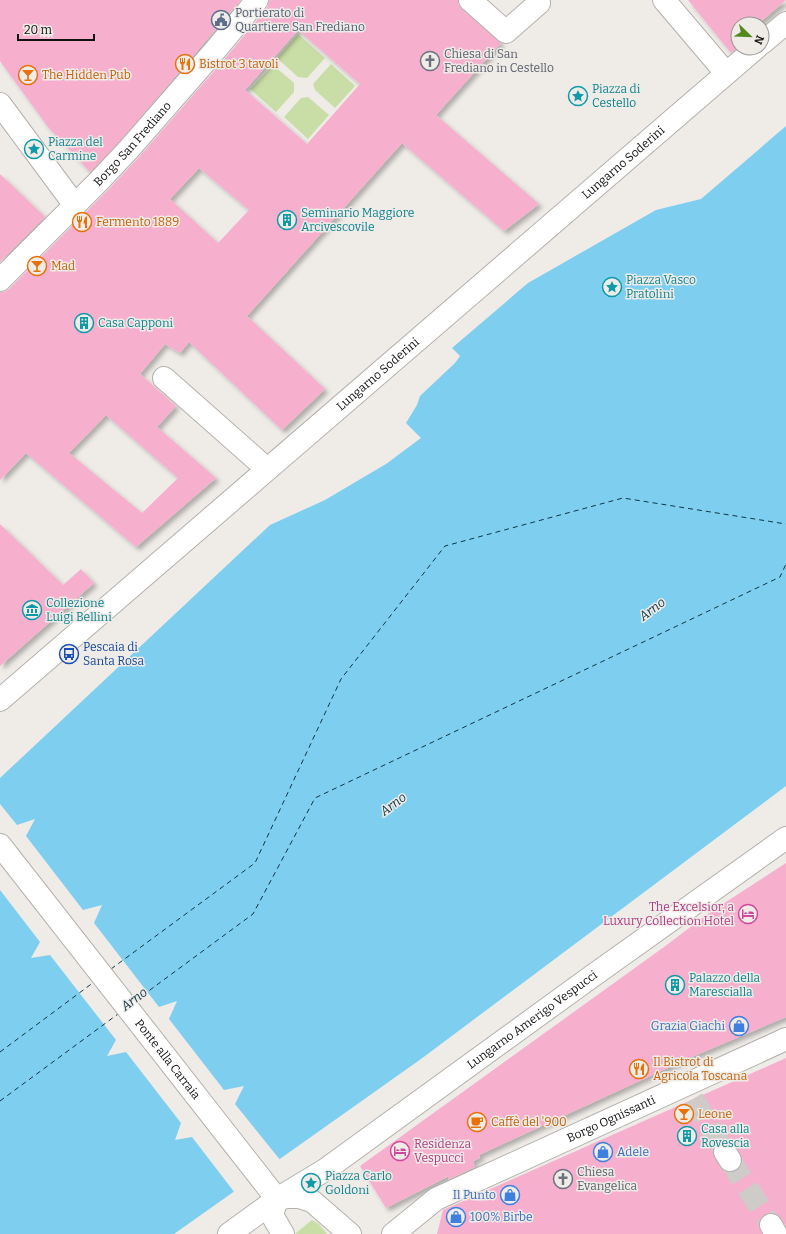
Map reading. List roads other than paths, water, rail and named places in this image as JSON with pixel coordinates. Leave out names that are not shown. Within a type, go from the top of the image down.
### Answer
[{"type":"street","name":"Borgo San Frediano","points":[[0,280],[74,204],[98,182],[148,128],[258,0]]},
{"type":"street","points":[[470,0],[506,32],[539,3]]},
{"type":"street","points":[[664,0],[726,73]]},
{"type":"street","points":[[770,36],[786,23]]},
{"type":"street","name":"Lungarno Soderini","points":[[0,700],[746,56]]},
{"type":"street","points":[[0,104],[74,204]]},
{"type":"street","points":[[164,378],[267,469]]},
{"type":"street","name":"Lungarno Amerigo Vespucci","points":[[277,1199],[324,1170],[786,838]]},
{"type":"street","name":"Ponte alla Carraia","points":[[0,845],[277,1199]]},
{"type":"street","name":"Borgo Ognissanti","points":[[393,1234],[436,1200],[689,1093],[786,1039]]},
{"type":"street","points":[[233,1231],[277,1199],[299,1197],[312,1201],[350,1234]]},
{"type":"street","points":[[277,1199],[272,1215],[282,1234]]},
{"type":"water","name":"Arno","points":[[786,126],[786,786],[421,1059],[174,1234],[0,1234],[0,778],[270,525],[325,500],[386,464],[421,438],[406,423],[417,405],[420,396],[455,363],[460,356],[452,348],[528,283],[656,210],[701,199]]},
{"type":"tunnel","points":[[693,1099],[725,1152]]},
{"type":"tunnel","points":[[730,1160],[771,1225]]},
{"type":"place","name":"Portierato di Quartiere San Frediano","points":[[221,20]]},
{"type":"place","name":"Chiesa di San Frediano in Cestello","points":[[430,61]]},
{"type":"place","name":"Bistrot 3 tavoli","points":[[185,64]]},
{"type":"place","name":"The Hidden Pub","points":[[28,75]]},
{"type":"place","name":"Piazza di Cestello","points":[[578,96]]},
{"type":"place","name":"Piazza del Carmine","points":[[34,149]]},
{"type":"place","name":"Seminario Maggiore Arcivescovile","points":[[287,220]]},
{"type":"place","name":"Fermento 1889","points":[[82,222]]},
{"type":"place","name":"Mad","points":[[37,266]]},
{"type":"place","name":"Piazza Vasco Pratolini","points":[[612,287]]},
{"type":"place","name":"Casa Capponi","points":[[84,323]]},
{"type":"place","name":"Collezione Luigi Bellini","points":[[32,610]]},
{"type":"place","name":"Pescaia di Santa Rosa","points":[[69,654]]},
{"type":"place","name":"The Excelsior, a Luxury Collection Hotel","points":[[748,914]]},
{"type":"place","name":"Palazzo della Marescialla","points":[[675,985]]},
{"type":"place","name":"Grazia Giachi","points":[[739,1026]]},
{"type":"place","name":"Il Bistrot di Agricola Toscana","points":[[639,1069]]},
{"type":"place","name":"Leone","points":[[684,1114]]},
{"type":"place","name":"Caffè del '900","points":[[477,1122]]},
{"type":"place","name":"Casa alla Rovescia","points":[[687,1136]]},
{"type":"place","name":"Residenza Vespucci","points":[[400,1151]]},
{"type":"place","name":"Adele","points":[[603,1152]]},
{"type":"place","name":"Chiesa Evangelica","points":[[563,1179]]},
{"type":"place","name":"Piazza Carlo Goldoni","points":[[311,1183]]},
{"type":"place","name":"Il Punto","points":[[510,1195]]},
{"type":"place","name":"100% Birbe","points":[[456,1217]]}]
